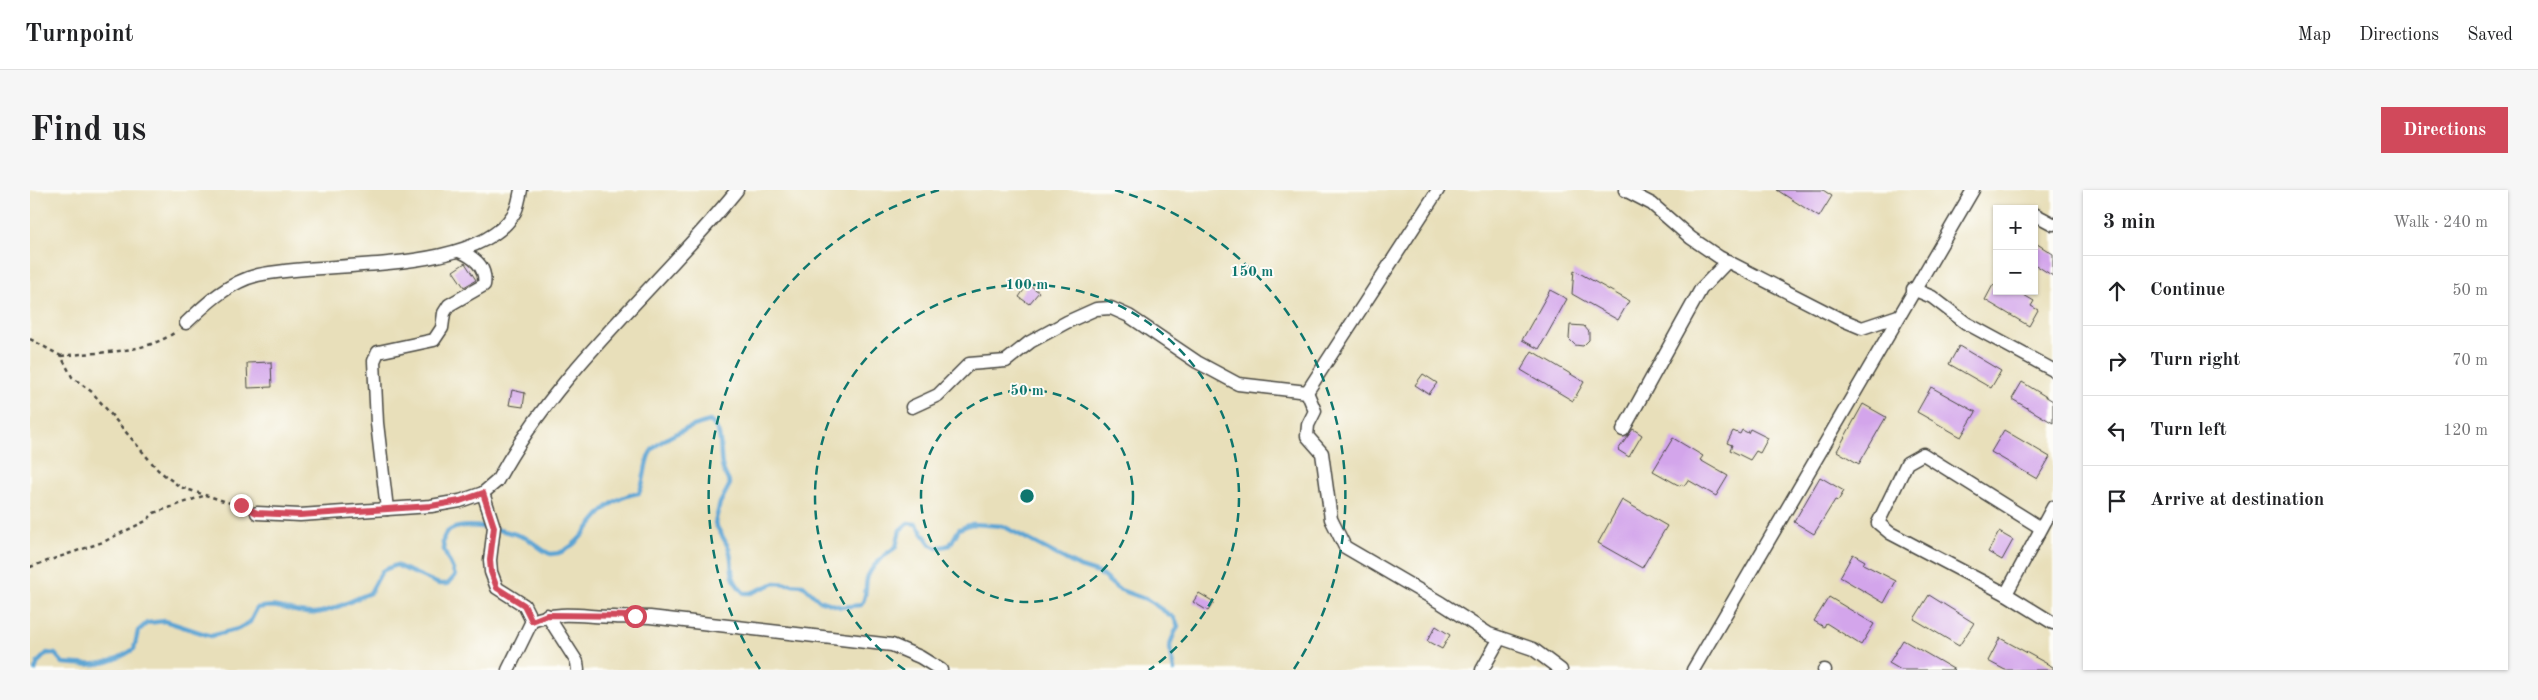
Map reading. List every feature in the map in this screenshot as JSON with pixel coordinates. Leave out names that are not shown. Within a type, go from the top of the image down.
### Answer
[{"type":"street","points":[[186,323],[212,299],[232,285],[257,276],[418,261],[459,251],[499,232],[514,215],[521,190]]},
{"type":"street","points":[[257,513],[300,515],[387,510],[460,501],[483,493],[497,481],[562,384],[602,336],[662,275],[737,190]]},
{"type":"street","points":[[1307,392],[1438,190]]},
{"type":"street","points":[[1625,190],[1652,204],[1691,238],[1728,261],[1838,318],[1862,328],[1898,316]]},
{"type":"street","points":[[1693,670],[1913,289],[1973,190]]},
{"type":"street","points":[[2038,216],[2053,224]]},
{"type":"street","points":[[387,510],[377,423],[374,361],[378,352],[434,340],[442,328],[444,313],[449,305],[484,285],[485,278],[481,267],[473,256],[459,251]]},
{"type":"street","points":[[1623,430],[1701,289],[1728,261]]},
{"type":"street","points":[[1913,289],[1932,297],[1966,323],[2053,370]]},
{"type":"street","points":[[912,407],[938,395],[969,364],[1006,360],[1030,342],[1067,322],[1096,309],[1112,308],[1136,320],[1196,362],[1238,384],[1307,392]]},
{"type":"street","points":[[1307,392],[1315,411],[1308,425],[1307,436],[1322,453],[1331,519],[1345,547],[1441,603],[1489,634],[1534,649],[1561,670]]},
{"type":"street","points":[[2040,528],[1922,454],[1907,463],[1878,523],[1890,533],[2006,594],[2053,623]]},
{"type":"street","points":[[483,493],[494,527],[490,560],[491,572],[497,588],[524,605],[532,621]]},
{"type":"street","points":[[2006,594],[2053,507]]},
{"type":"street","points":[[547,615],[577,662],[578,670]]},
{"type":"street","points":[[508,670],[532,621],[547,615],[650,617],[892,645],[920,657],[941,670]]},
{"type":"street","points":[[1482,670],[1500,638]]},
{"type":"path","points":[[30,339],[61,356],[119,352],[150,346],[176,332],[186,323]]},
{"type":"path","points":[[61,356],[72,378],[92,392],[158,470],[180,487],[204,496],[241,505],[257,513]]},
{"type":"path","points":[[30,567],[103,542],[146,521],[154,513],[204,496]]},
{"type":"building","points":[[1777,190],[1823,190],[1832,196],[1819,217]]},
{"type":"building","points":[[2038,245],[2053,254],[2053,276],[2038,267]]},
{"type":"building","points":[[465,263],[476,280],[464,287],[453,271]]},
{"type":"building","points":[[1574,270],[1629,301],[1618,320],[1572,294]]},
{"type":"building","points":[[1028,284],[1039,292],[1029,304],[1019,297]]},
{"type":"building","points":[[1993,285],[1993,295],[2024,295],[2034,301],[2031,306],[2038,310],[2029,326],[1985,300]]},
{"type":"building","points":[[1550,290],[1567,299],[1539,349],[1522,340]]},
{"type":"building","points":[[1570,325],[1584,326],[1589,332],[1589,340],[1583,346],[1575,345],[1569,339]]},
{"type":"building","points":[[1959,346],[2001,371],[1991,388],[1949,364]]},
{"type":"building","points":[[1532,351],[1584,382],[1573,401],[1521,370]]},
{"type":"building","points":[[271,362],[272,387],[248,388],[247,363]]},
{"type":"building","points":[[1423,374],[1437,383],[1429,394],[1415,385]]},
{"type":"building","points":[[2022,382],[2053,401],[2053,423],[2012,399]]},
{"type":"building","points":[[1931,387],[1976,412],[1961,437],[1917,412]]},
{"type":"building","points":[[512,390],[525,393],[523,407],[509,405]]},
{"type":"building","points":[[1863,404],[1886,417],[1859,464],[1837,451]]},
{"type":"building","points":[[1633,429],[1642,435],[1629,457],[1618,450]]},
{"type":"building","points":[[1750,429],[1768,438],[1760,453],[1756,451],[1750,460],[1730,450],[1732,445],[1727,443],[1733,431],[1740,434],[1742,430],[1748,433]]},
{"type":"building","points":[[2004,430],[2050,457],[2037,479],[1991,452]]},
{"type":"building","points":[[1673,438],[1703,456],[1700,460],[1728,476],[1716,496],[1688,480],[1684,486],[1681,484],[1680,486],[1653,471]]},
{"type":"building","points":[[1820,477],[1844,491],[1838,501],[1835,500],[1814,534],[1794,522]]},
{"type":"building","points":[[1622,500],[1667,526],[1642,568],[1598,543]]},
{"type":"building","points":[[1999,532],[2013,540],[2002,560],[1988,552]]},
{"type":"building","points":[[1853,554],[1865,561],[1863,564],[1896,581],[1884,603],[1840,577]]},
{"type":"building","points":[[1199,593],[1214,602],[1208,611],[1193,602]]},
{"type":"building","points":[[1929,595],[1974,623],[1959,646],[1914,619]]},
{"type":"building","points":[[1829,597],[1874,624],[1861,645],[1826,623],[1824,627],[1814,621]]},
{"type":"building","points":[[1436,626],[1450,635],[1442,649],[1427,641]]},
{"type":"building","points":[[2000,638],[2053,667],[2053,670],[2005,670],[1988,661]]},
{"type":"building","points":[[1903,640],[1955,670],[1901,670],[1889,663]]},
{"type":"waterway","points":[[35,670],[38,662],[47,653],[55,654],[63,663],[73,664],[100,664],[116,659],[134,649],[138,631],[147,623],[165,621],[211,636],[238,629],[250,622],[257,608],[270,606],[307,613],[322,612],[370,593],[382,571],[396,565],[439,584],[448,584],[455,576],[444,550],[443,541],[447,533],[455,528],[466,526],[480,527],[507,532],[526,538],[548,553],[559,553],[580,538],[602,512],[612,504],[624,497],[639,493],[649,455],[659,443],[686,429],[710,421],[719,436],[721,459],[730,484],[720,503],[715,523],[729,549],[735,581],[744,593],[751,593],[775,583],[803,585],[819,600],[841,607],[861,605],[865,596],[866,582],[871,570],[896,547],[900,530],[908,523],[916,524],[931,545],[937,548],[950,545],[959,529],[972,524],[1003,526],[1080,567],[1099,573],[1118,589],[1148,600],[1174,618],[1178,626],[1170,647],[1174,670]]},
{"type":"route","points":[[241,505],[257,513],[300,515],[431,506],[460,501],[483,493],[494,527],[490,560],[491,572],[497,588],[524,605],[532,621],[547,615],[635,616]]}]
